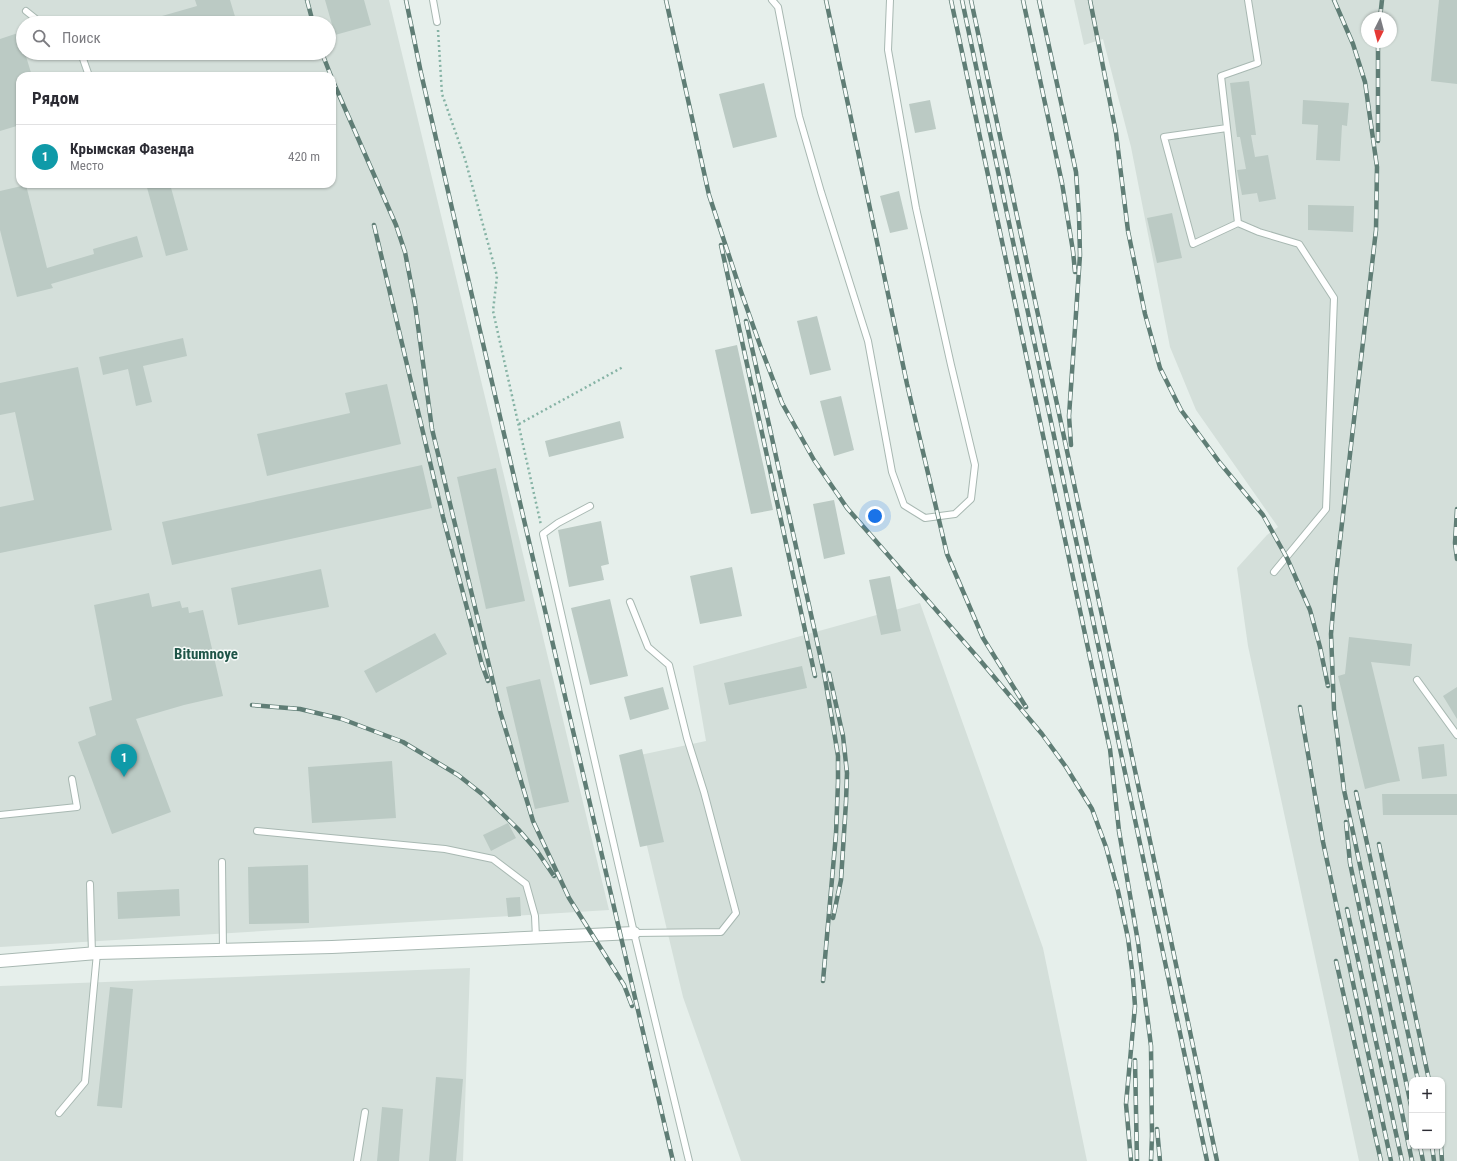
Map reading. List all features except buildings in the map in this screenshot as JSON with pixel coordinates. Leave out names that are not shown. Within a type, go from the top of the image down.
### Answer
[{"type":"street","points":[[0,961],[95,953],[340,947],[634,933]]},
{"type":"lane","points":[[432,0],[437,22]]},
{"type":"lane","points":[[772,0],[778,7],[799,116],[821,192],[868,341],[892,472],[904,504],[925,518],[955,514],[971,499],[975,465],[916,208],[902,133],[888,50],[890,0]]},
{"type":"lane","points":[[1238,224],[1221,76],[1258,63],[1248,0]]},
{"type":"lane","points":[[26,11],[32,16]]},
{"type":"lane","points":[[83,60],[88,72]]},
{"type":"lane","points":[[1227,128],[1164,137],[1193,244],[1238,224],[1299,244],[1334,298],[1326,509],[1274,572]]},
{"type":"lane","points":[[590,506],[558,523],[543,534],[634,933],[689,1161]]},
{"type":"lane","points":[[630,602],[648,646],[669,665],[687,738],[704,792],[736,914],[721,932],[634,933]]},
{"type":"lane","points":[[1417,680],[1457,735]]},
{"type":"lane","points":[[0,815],[77,807],[72,779]]},
{"type":"lane","points":[[257,831],[446,849],[493,859],[526,884],[535,916],[536,938]]},
{"type":"lane","points":[[222,862],[223,950]]},
{"type":"lane","points":[[59,1113],[85,1082],[95,953],[90,884]]},
{"type":"lane","points":[[357,1161],[365,1112]]},
{"type":"path","points":[[437,22],[442,94],[465,159],[497,276],[493,311],[543,534]]},
{"type":"path","points":[[519,424],[622,367]]},
{"type":"shaded area","points":[[0,0],[389,0],[609,910],[0,947]]},
{"type":"shaded area","points":[[1074,0],[1457,0],[1457,1161],[1359,1161],[1248,646],[1237,568],[1267,535],[1278,527],[1196,410],[1170,347],[1131,147],[1103,39],[1084,45]]},
{"type":"shaded area","points":[[920,603],[1043,948],[1087,1161],[741,1161],[683,997],[626,758],[706,741],[693,666]]},
{"type":"shaded area","points":[[470,968],[463,1161],[0,1161],[0,986]]},
{"type":"railway","points":[[307,0],[311,16]]},
{"type":"railway","points":[[406,0],[421,73],[478,322],[673,1161]]},
{"type":"railway","points":[[666,0],[709,195],[739,286],[782,403],[814,460],[847,508],[979,659],[1042,734],[1066,767],[1092,809],[1106,847],[1118,891],[1128,938],[1133,978],[1135,1006],[1126,1104],[1131,1161]]},
{"type":"railway","points":[[826,0],[907,384],[947,554],[983,638],[1026,707]]},
{"type":"railway","points":[[951,0],[1110,749],[1119,831],[1138,942],[1151,1046],[1151,1161]]},
{"type":"railway","points":[[962,0],[1207,1161]]},
{"type":"railway","points":[[971,0],[1217,1161]]},
{"type":"railway","points":[[1023,0],[1062,183],[1075,272]]},
{"type":"railway","points":[[1039,0],[1076,172],[1080,255],[1069,416],[1071,445]]},
{"type":"railway","points":[[1090,0],[1116,133],[1128,231],[1145,314],[1160,368],[1181,410],[1220,463],[1263,515],[1287,558],[1310,610],[1320,647],[1328,686]]},
{"type":"railway","points":[[1334,0],[1353,44],[1365,82],[1377,167],[1376,230],[1336,575],[1331,634],[1334,709],[1344,790],[1409,1096]]},
{"type":"railway","points":[[1381,12],[1382,0]]},
{"type":"railway","points":[[1378,48],[1378,141]]},
{"type":"railway","points":[[325,60],[329,72]]},
{"type":"railway","points":[[336,88],[396,225],[405,252],[415,304],[432,429],[500,711],[533,821],[569,898],[624,985],[632,1006]]},
{"type":"railway","points":[[374,225],[443,517],[482,665],[488,681]]},
{"type":"railway","points":[[721,245],[815,676]]},
{"type":"railway","points":[[746,321],[824,673],[838,756],[836,834],[823,981]]},
{"type":"railway","points":[[1457,509],[1455,543],[1457,559]]},
{"type":"railway","points":[[829,673],[843,736],[847,773],[841,880],[833,918]]},
{"type":"railway","points":[[252,705],[300,709],[342,719],[403,742],[458,775],[482,794],[518,829],[537,851],[554,876]]},
{"type":"railway","points":[[1300,707],[1323,842],[1391,1161]]},
{"type":"railway","points":[[1356,792],[1417,1077]]},
{"type":"railway","points":[[1346,822],[1350,863],[1412,1161]]},
{"type":"railway","points":[[1379,844],[1428,1077]]},
{"type":"railway","points":[[1347,909],[1402,1161]]},
{"type":"railway","points":[[1336,961],[1381,1161]]},
{"type":"railway","points":[[1135,1060],[1137,1161]]},
{"type":"railway","points":[[1157,1129],[1160,1161]]},
{"type":"railway","points":[[1421,1149],[1423,1161]]},
{"type":"railway","points":[[1432,1149],[1434,1161]]},
{"type":"railway","points":[[1441,1149],[1442,1161]]},
{"type":"place","name":"Крымская Фазенда","points":[[124,777]]},
{"type":"district","name":"Bitumnoye","points":[[206,654]]}]
